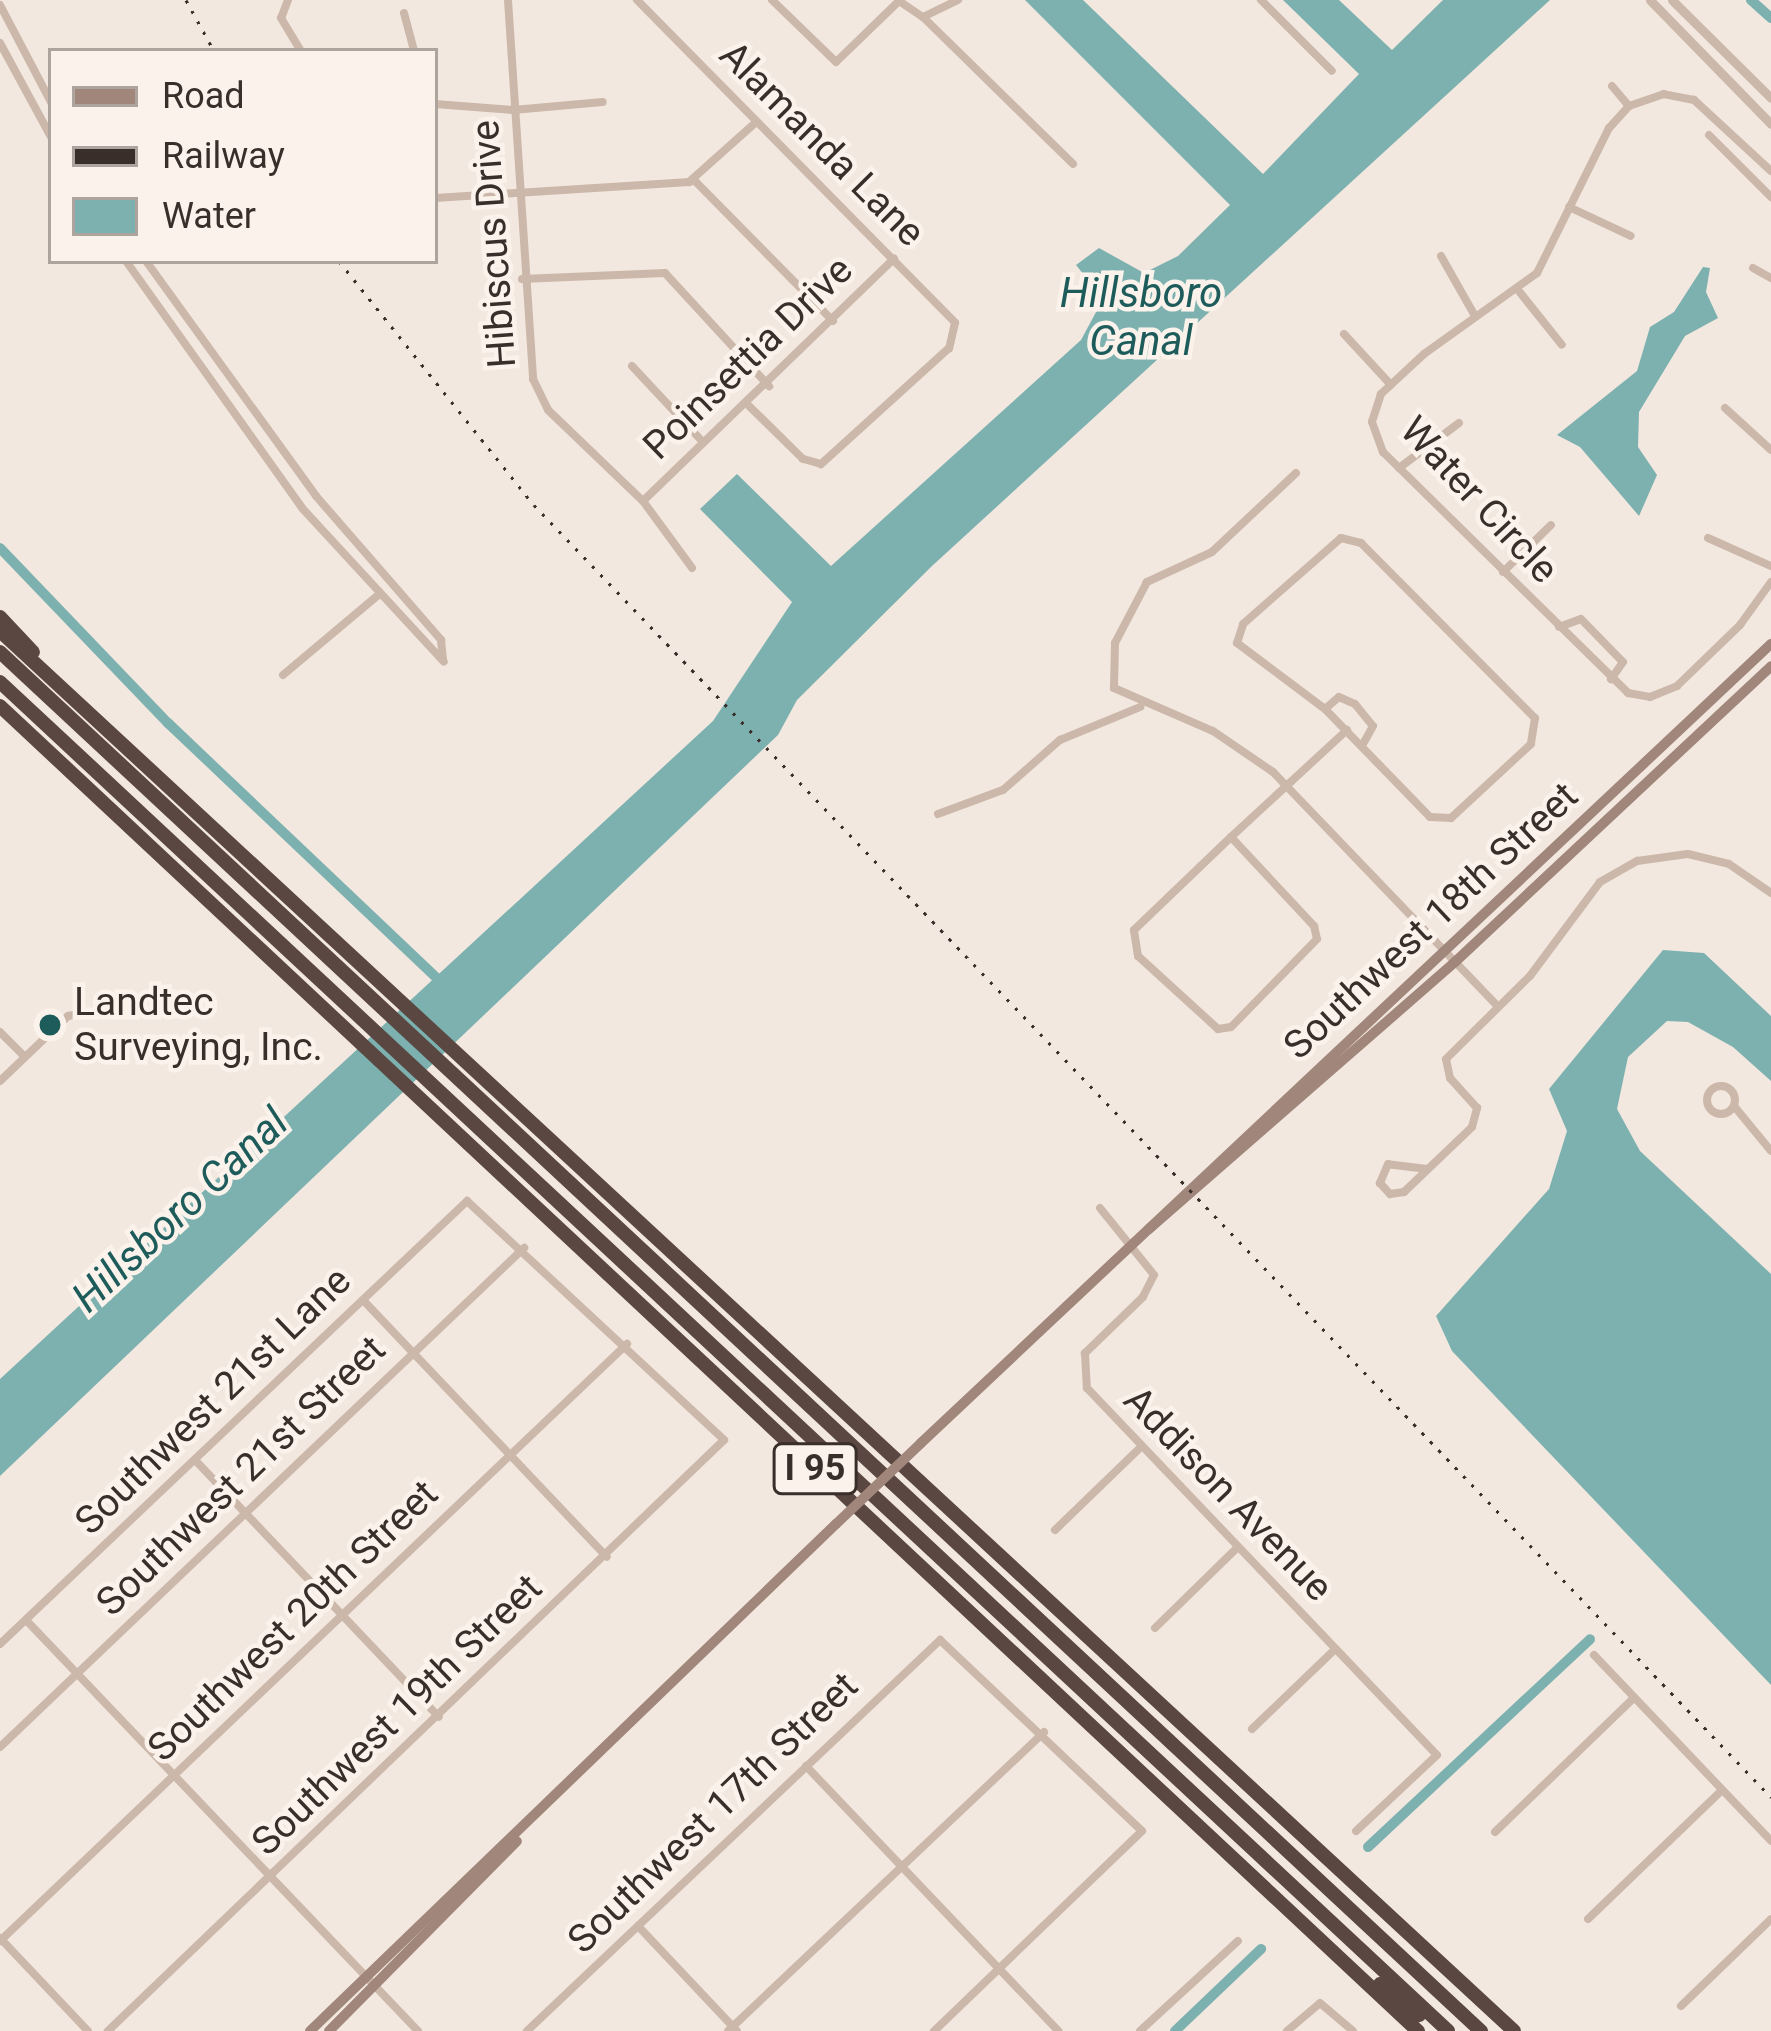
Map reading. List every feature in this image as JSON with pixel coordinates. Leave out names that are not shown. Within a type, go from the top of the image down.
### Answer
[{"type":"highway","points":[[0,617],[61,690]]},
{"type":"highway","name":"I 95","points":[[0,631],[458,1060],[1514,2031]]},
{"type":"highway","points":[[0,652],[377,1009],[1481,2031]]},
{"type":"highway","points":[[0,682],[1443,2031]]},
{"type":"highway","name":"I 95","points":[[0,706],[1418,2031]]},
{"type":"highway","points":[[1306,1924],[1443,2031]]},
{"type":"main road","name":"Southwest 18th Street","points":[[310,2031],[474,1892],[550,1801],[920,1443],[1771,644]]},
{"type":"main road","name":"Southwest 18th Street","points":[[1132,1242],[1455,962],[1771,666]]},
{"type":"main road","name":"Southwest 18th Street","points":[[329,2031],[371,1982]]},
{"type":"street","points":[[288,0],[280,17],[299,48]]},
{"type":"street","name":"Hibiscus Drive","points":[[508,0],[522,279],[542,402],[643,502],[692,568]]},
{"type":"street","name":"Alamanda Lane","points":[[637,0],[951,316],[956,335],[821,464],[803,459],[749,406]]},
{"type":"street","points":[[772,0],[836,62],[898,1],[923,17],[1073,164]]},
{"type":"street","points":[[923,17],[958,0]]},
{"type":"street","points":[[1261,0],[1332,71]]},
{"type":"street","points":[[1650,0],[1771,124]]},
{"type":"street","points":[[1672,0],[1771,98]]},
{"type":"street","points":[[0,4],[48,96]]},
{"type":"street","points":[[404,13],[413,48]]},
{"type":"street","points":[[0,43],[48,131]]},
{"type":"street","points":[[1612,86],[1629,106],[1657,95],[1687,97],[1771,171]]},
{"type":"street","points":[[438,104],[513,110],[603,102]]},
{"type":"street","name":"Water Circle","points":[[1611,680],[1399,468],[1372,430],[1374,407],[1391,385],[1475,316],[1518,290],[1543,264],[1569,207],[1629,106]]},
{"type":"street","points":[[438,198],[694,180],[755,123]]},
{"type":"street","points":[[1709,135],[1771,197]]},
{"type":"street","points":[[1722,148],[1735,135]]},
{"type":"street","points":[[694,180],[833,321]]},
{"type":"street","points":[[1569,207],[1631,236]]},
{"type":"street","points":[[1441,256],[1475,316]]},
{"type":"street","name":"Poinsettia Drive","points":[[643,502],[700,440],[749,406],[894,259]]},
{"type":"street","points":[[128,264],[178,343],[376,596],[444,662],[441,640],[316,496],[148,264]]},
{"type":"street","points":[[1753,268],[1771,278]]},
{"type":"street","points":[[522,279],[665,273],[769,386]]},
{"type":"street","points":[[1518,290],[1562,345]]},
{"type":"street","points":[[178,343],[194,333]]},
{"type":"street","points":[[1344,334],[1391,385]]},
{"type":"street","points":[[632,366],[700,440]]},
{"type":"street","points":[[1725,409],[1771,450]]},
{"type":"street","points":[[1399,468],[1459,422]]},
{"type":"street","points":[[1296,473],[1218,547],[1152,576],[1120,627],[1112,658],[1114,688],[1142,706],[1213,731],[1288,786],[1498,1007]]},
{"type":"street","points":[[1503,572],[1551,525]]},
{"type":"street","points":[[1348,537],[1538,725],[1531,744],[1444,820],[1430,818],[1325,709],[1244,656],[1237,637],[1331,543],[1348,537]]},
{"type":"street","points":[[1708,538],[1771,566]]},
{"type":"street","points":[[1559,628],[1581,619],[1623,662],[1611,680],[1635,696],[1671,691],[1740,625],[1771,582]]},
{"type":"street","points":[[283,675],[376,596]]},
{"type":"street","points":[[1325,709],[1340,697],[1355,704],[1373,726],[1362,746]]},
{"type":"street","points":[[938,814],[1004,790],[1060,740],[1142,706]]},
{"type":"street","points":[[1231,837],[1314,926],[1317,939],[1231,1027],[1217,1029],[1138,956],[1132,937],[1231,837],[1347,730]]},
{"type":"street","points":[[1427,1169],[1388,1164],[1380,1183],[1397,1194],[1427,1169],[1478,1114],[1447,1059],[1544,960],[1592,889],[1627,865],[1699,855],[1739,868],[1771,893]]},
{"type":"street","points":[[0,1081],[68,1016],[90,1012]]},
{"type":"street","points":[[0,1032],[25,1057]]},
{"type":"street","points":[[1733,1106],[1771,1150]]},
{"type":"street","name":"Southwest 21st Lane","points":[[0,1644],[467,1201],[524,1248]]},
{"type":"street","name":"Addison Avenue","points":[[1100,1208],[1150,1263],[1152,1286],[1090,1346],[1080,1371],[1142,1446],[1437,1754],[1356,1831]]},
{"type":"street","points":[[524,1248],[626,1344]]},
{"type":"street","name":"Southwest 21st Street","points":[[0,1747],[524,1248]]},
{"type":"street","points":[[363,1300],[607,1556]]},
{"type":"street","name":"Southwest 19th Street","points":[[108,2031],[724,1440],[626,1344]]},
{"type":"street","name":"Southwest 20th Street","points":[[0,1940],[626,1344]]},
{"type":"street","points":[[1054,1530],[1142,1446]]},
{"type":"street","points":[[195,1460],[439,1717]]},
{"type":"street","points":[[1155,1628],[1238,1547]]},
{"type":"street","points":[[26,1620],[418,2031]]},
{"type":"street","name":"Southwest 17th Street","points":[[527,2031],[940,1640],[1044,1732]]},
{"type":"street","points":[[1252,1730],[1335,1649]]},
{"type":"street","points":[[1594,1655],[1771,1841]]},
{"type":"street","points":[[1495,1832],[1634,1698]]},
{"type":"street","points":[[638,1926],[733,2030],[1044,1732],[1142,1831],[934,2031]]},
{"type":"street","points":[[806,1766],[1058,2031]]},
{"type":"street","points":[[1588,1919],[1722,1790]]},
{"type":"street","points":[[1681,2006],[1771,1919]]},
{"type":"street","points":[[0,1940],[88,2031]]},
{"type":"street","points":[[1140,2031],[1238,1940]]},
{"type":"street","points":[[1287,2031],[1320,2003],[1353,2031]]},
{"type":"water","name":"Hillsboro Canal","points":[[1025,0],[1083,0],[1263,174],[1359,74],[1283,0],[1339,0],[1392,50],[1443,0],[1550,0],[932,566],[797,700],[778,735],[0,1476],[0,1379],[713,721],[792,602],[700,509],[737,474],[831,566],[1081,340],[1103,299],[1076,265],[1099,248],[1144,273],[1178,256],[1230,205]]},
{"type":"water","points":[[1703,267],[1710,268],[1706,292],[1718,318],[1685,336],[1639,412],[1638,447],[1657,475],[1639,516],[1580,447],[1557,435],[1637,371],[1650,327],[1674,312]]},
{"type":"water","points":[[1663,950],[1704,953],[1771,1016],[1771,1081],[1733,1047],[1688,1022],[1667,1021],[1628,1057],[1617,1109],[1640,1151],[1771,1274],[1771,1685],[1452,1351],[1436,1316],[1549,1189],[1567,1131],[1549,1089]]},
{"type":"waterway","points":[[1751,0],[1771,18]]},
{"type":"waterway","points":[[0,548],[168,723],[446,987]]},
{"type":"waterway","points":[[1368,1847],[1590,1639]]},
{"type":"waterway","points":[[1175,2031],[1261,1949]]},
{"type":"railway","points":[[186,0],[212,48]]},
{"type":"railway","points":[[341,264],[534,505],[1771,1797]]},
{"type":"place","name":"Landtec Surveying, Inc.","points":[[50,1025]]}]
